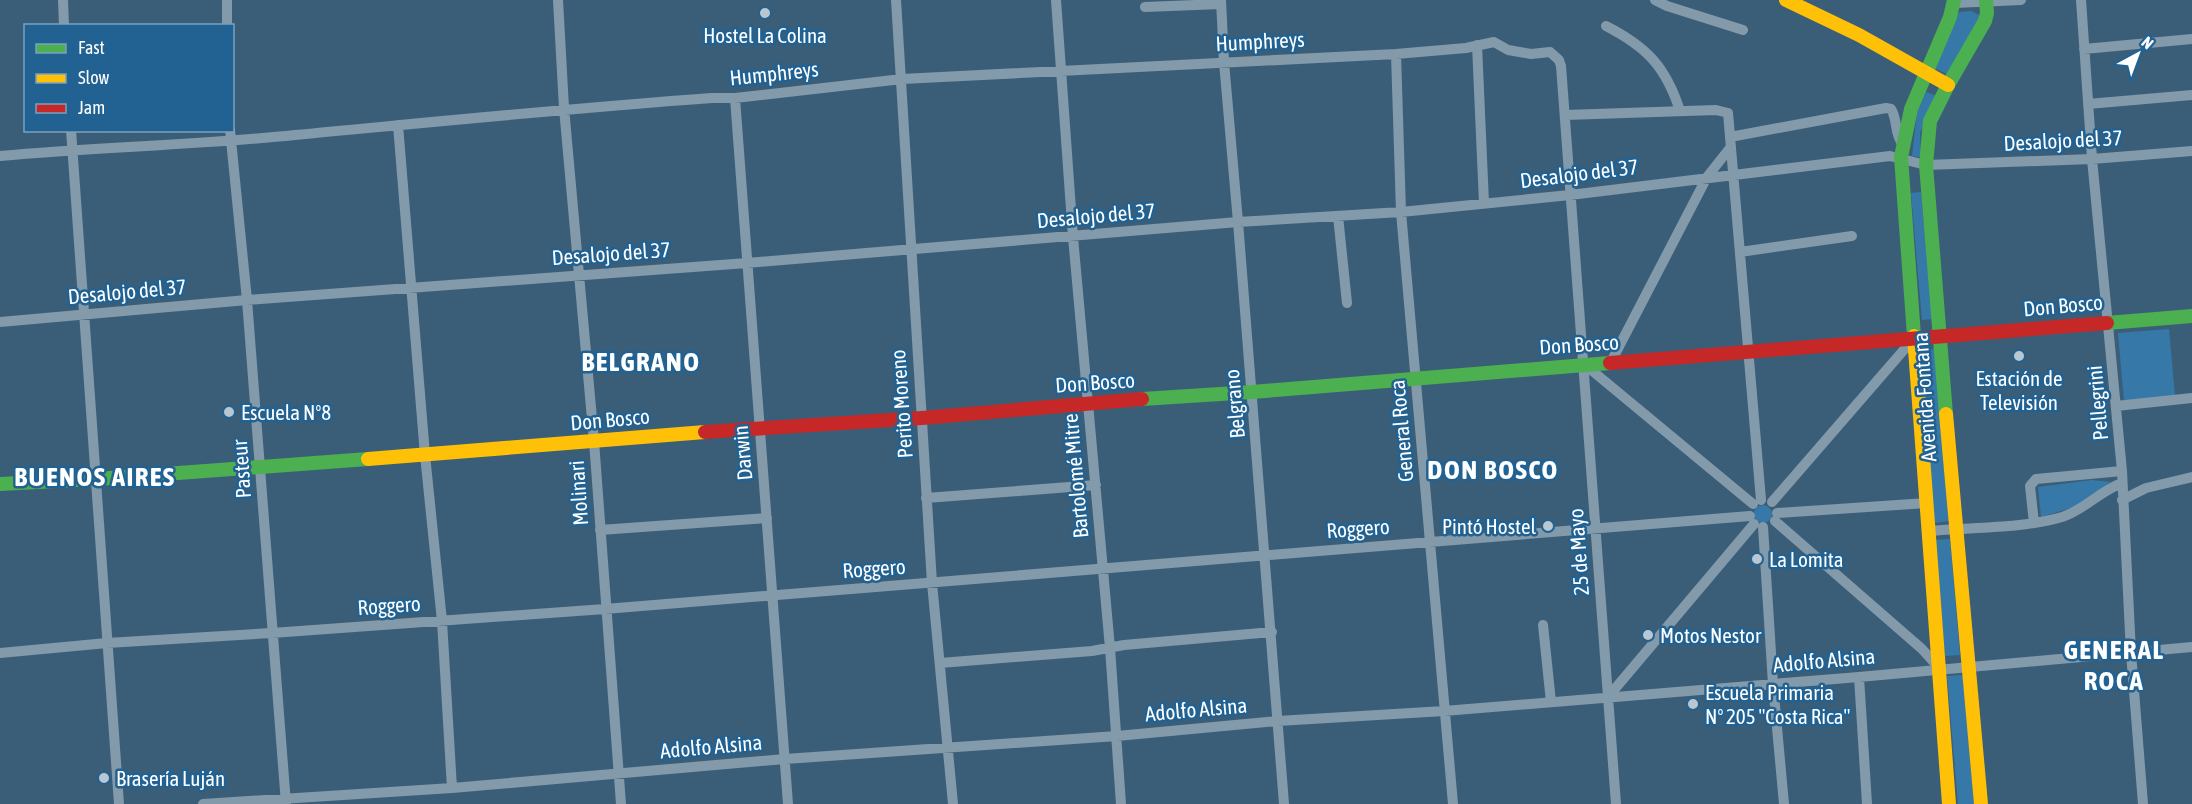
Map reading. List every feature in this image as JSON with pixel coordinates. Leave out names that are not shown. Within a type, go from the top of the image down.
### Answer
[{"type":"street","points":[[63,0],[64,24]]},
{"type":"street","points":[[227,0],[228,24]]},
{"type":"street","name":"Molinari","points":[[558,0],[564,108],[594,441],[621,804]]},
{"type":"street","name":"Perito Moreno","points":[[896,0],[932,583],[953,804]]},
{"type":"street","name":"Bartolomé Mitre","points":[[1056,0],[1073,237],[1110,648],[1121,804]]},
{"type":"street","points":[[1655,0],[1666,6],[1743,30]]},
{"type":"street","points":[[1786,0],[1859,35],[1948,85]]},
{"type":"street","points":[[1954,1],[2021,0]]},
{"type":"street","name":"Pellegrini","points":[[2081,0],[2092,159],[2122,471],[2131,653],[2143,804]]},
{"type":"street","name":"Avenida Fontana","points":[[1949,804],[1902,150],[1907,120],[1954,1]]},
{"type":"street","name":"Avenida Fontana","points":[[1981,804],[1955,529],[1926,165],[1930,121],[1985,21],[1987,1]]},
{"type":"street","points":[[1145,7],[1221,2]]},
{"type":"street","name":"Belgrano","points":[[1221,2],[1284,804]]},
{"type":"street","points":[[1606,26],[1628,37],[1664,72],[1680,111]]},
{"type":"street","points":[[2084,48],[2192,39]]},
{"type":"street","name":"Humphreys","points":[[0,156],[230,135],[398,125],[564,108],[735,98],[902,79],[1396,54],[1494,42],[1508,50],[1531,54],[1550,46]]},
{"type":"street","points":[[1477,45],[1485,203]]},
{"type":"street","name":"25 de Mayo","points":[[1550,46],[1561,66],[1616,804]]},
{"type":"street","name":"General Roca","points":[[1396,54],[1401,212],[1453,804]]},
{"type":"street","points":[[2088,104],[2192,94]]},
{"type":"street","name":"Darwin","points":[[735,98],[788,804]]},
{"type":"street","points":[[1611,362],[1707,177],[1730,143],[1886,108],[1891,109],[1894,114],[1897,137],[1902,150]]},
{"type":"street","points":[[1565,115],[1716,110],[1728,113],[1749,351],[1771,525],[1756,522]]},
{"type":"street","points":[[398,125],[425,455],[442,621],[452,788]]},
{"type":"street","points":[[71,132],[119,804]]},
{"type":"street","name":"Pasteur","points":[[230,135],[248,300],[285,802]]},
{"type":"street","name":"Desalojo del 37","points":[[0,322],[248,300],[747,263],[1238,222],[1401,212],[1570,195],[1890,156],[1902,150],[1926,165],[2092,159],[2192,152]]},
{"type":"street","points":[[1338,216],[1347,303]]},
{"type":"street","points":[[1740,252],[1852,236]]},
{"type":"street","name":"Don Bosco","points":[[0,484],[425,455],[759,427],[921,418],[1088,402],[1252,392],[2192,315]]},
{"type":"street","points":[[1608,697],[1915,337]]},
{"type":"street","points":[[1584,364],[1768,508],[1922,649],[1940,669]]},
{"type":"street","points":[[2116,406],[2192,398]]},
{"type":"street","points":[[2034,523],[2030,486],[2032,481],[2122,471]]},
{"type":"street","points":[[2122,500],[2145,488],[2192,477]]},
{"type":"street","points":[[1929,531],[2034,523],[2073,512],[2122,483]]},
{"type":"street","points":[[926,498],[1096,485]]},
{"type":"street","points":[[1768,508],[1927,503]]},
{"type":"street","points":[[600,530],[767,518]]},
{"type":"street","points":[[1756,522],[1784,804]]},
{"type":"street","name":"Roggero","points":[[0,653],[107,643],[605,609],[1265,554],[1596,530],[1756,522]]},
{"type":"street","points":[[1543,625],[1551,702]]},
{"type":"street","points":[[940,663],[1092,651],[1272,632]]},
{"type":"street","name":"Adolfo Alsina","points":[[203,804],[285,802],[785,759],[1117,736],[1278,721],[1444,711],[2192,647]]},
{"type":"street","points":[[1859,677],[1867,804]]},
{"type":"shaded area","points":[[1971,11],[1979,15],[1980,24],[1949,75],[1934,68],[1953,18],[1960,12]]},
{"type":"shaded area","points":[[1926,92],[1937,96],[1920,133],[1921,157],[1912,156],[1917,113]]},
{"type":"shaded area","points":[[1921,192],[1932,319],[1922,320],[1911,193]]},
{"type":"shaded area","points":[[2169,329],[2175,396],[2124,401],[2118,333]]},
{"type":"shaded area","points":[[1936,349],[1949,521],[1934,523],[1920,350]]},
{"type":"shaded area","points":[[2092,480],[2111,482],[2074,507],[2041,517],[2038,487]]},
{"type":"shaded area","points":[[1759,505],[1767,505],[1772,510],[1770,521],[1759,523],[1754,518],[1754,510]]},
{"type":"shaded area","points":[[1950,539],[1960,655],[1945,656],[1935,540]]},
{"type":"shaded area","points":[[1963,675],[1974,804],[1958,804],[1947,676]]},
{"type":"traffic: fast","points":[[1914,336],[1901,157],[1911,109],[1950,17],[1954,0]]},
{"type":"traffic: fast","points":[[1946,414],[1926,165],[1930,121],[1985,21],[1986,0]]},
{"type":"traffic: fast","points":[[2107,323],[2192,316]]},
{"type":"traffic: fast","points":[[1142,399],[1610,363]]},
{"type":"traffic: fast","points":[[0,484],[368,459]]},
{"type":"traffic: slow","points":[[1786,0],[1859,35],[1948,85]]},
{"type":"traffic: slow","points":[[1914,336],[1949,804]]},
{"type":"traffic: slow","points":[[1946,414],[1981,804]]},
{"type":"traffic: slow","points":[[368,459],[705,432]]},
{"type":"traffic: jam","points":[[1610,363],[2107,323]]},
{"type":"traffic: jam","points":[[705,432],[922,418],[1142,399]]},
{"type":"place","name":"Hostel La Colina","points":[[765,13]]},
{"type":"place","name":"Estación de Televisión","points":[[2019,356]]},
{"type":"place","name":"Escuela N°8","points":[[229,412]]},
{"type":"place","name":"Pintó Hostel","points":[[1548,526]]},
{"type":"place","name":"La Lomita","points":[[1757,559]]},
{"type":"place","name":"Motos Nestor","points":[[1648,635]]},
{"type":"place","name":"Escuela Primaria Nº 205 \"Costa Rica\"","points":[[1693,704]]},
{"type":"place","name":"Brasería Luján","points":[[104,778]]},
{"type":"district","name":"BELGRANO","points":[[641,361]]},
{"type":"district","name":"DON BOSCO","points":[[1493,469]]},
{"type":"district","name":"BUENOS AIRES","points":[[95,476]]},
{"type":"district","name":"GENERAL ROCA","points":[[2114,664]]}]
